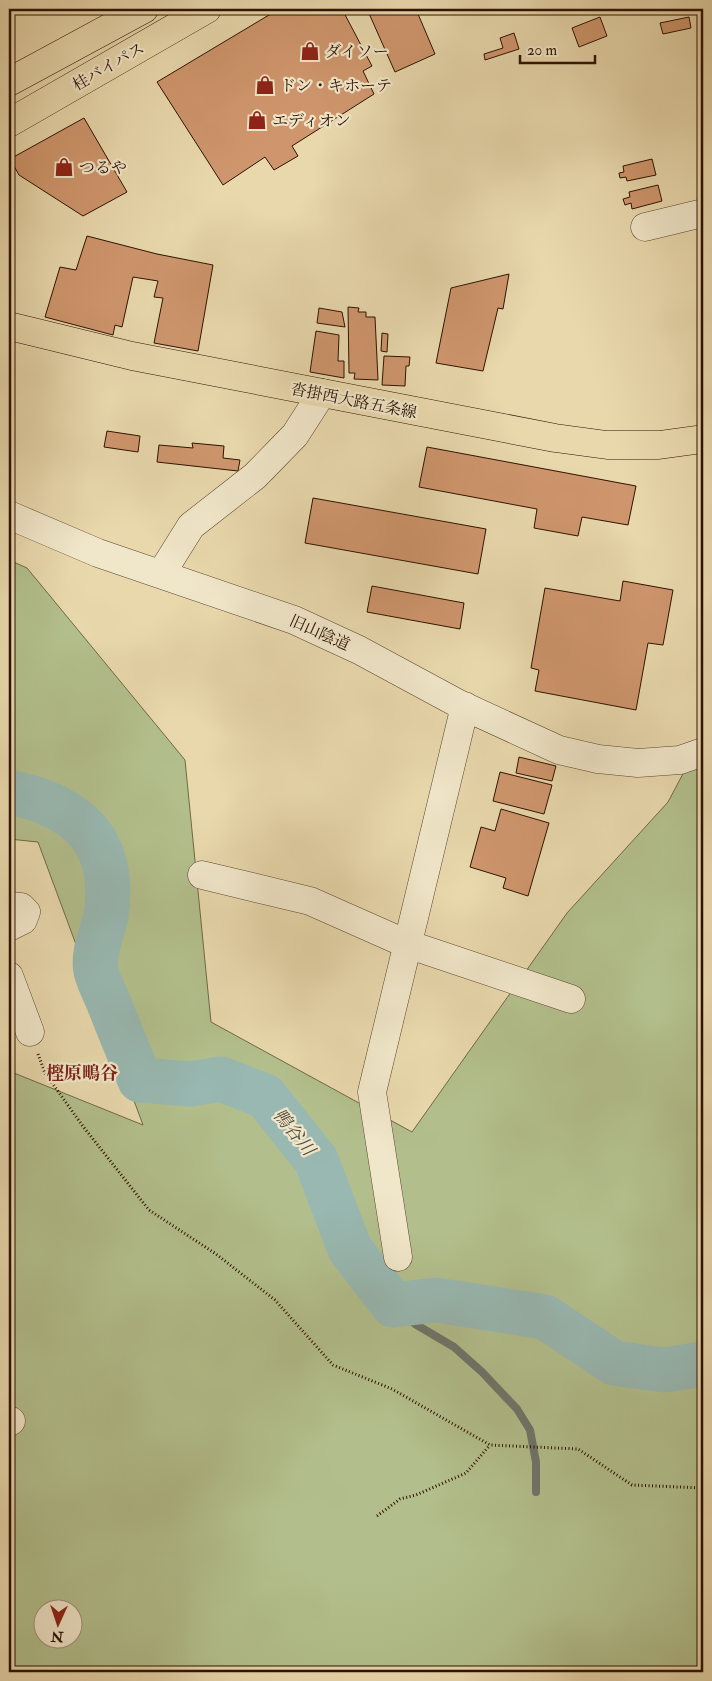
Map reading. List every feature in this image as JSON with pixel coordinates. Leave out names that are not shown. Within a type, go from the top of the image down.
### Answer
[{"type":"main road","name":"桂バイパス","points":[[9,82],[144,9]]},
{"type":"main road","name":"桂バイパス","points":[[9,123],[208,9]]},
{"type":"main road","name":"沓掛西大路五条線","points":[[9,326],[132,356],[555,438],[598,444],[659,446],[703,439]]},
{"type":"street","points":[[645,227],[703,213]]},
{"type":"street","points":[[162,574],[191,526],[255,476],[296,435],[322,394]]},
{"type":"street","name":"旧山陰道","points":[[9,515],[98,554],[294,620],[360,650],[465,706],[559,750],[598,759],[638,763],[680,760],[703,752]]},
{"type":"street","points":[[398,1257],[372,1092],[465,706]]},
{"type":"street","points":[[202,875],[310,902],[408,944],[571,999]]},
{"type":"street","points":[[9,906],[21,907],[26,912],[23,920],[9,927]]},
{"type":"street","points":[[9,976],[30,1032]]},
{"type":"path","points":[[30,1032],[45,1073],[82,1125],[149,1210],[216,1254],[275,1300],[333,1365],[392,1389],[490,1445],[578,1449],[632,1485],[703,1488]]},
{"type":"path","points":[[377,1516],[400,1499],[416,1495],[466,1473],[490,1445]]},
{"type":"green space","points":[[9,560],[27,568],[185,760],[211,1022],[412,1132],[567,913],[668,802],[703,736],[703,1672],[9,1672],[9,1071],[143,1125],[38,842],[9,839]]},
{"type":"building","name":"エディオン","points":[[279,9],[342,9],[372,66],[363,71],[374,94],[292,146],[298,156],[274,170],[265,157],[223,185],[157,82]]},
{"type":"building","points":[[367,9],[430,9],[418,14],[435,54],[395,72]]},
{"type":"building","points":[[600,17],[607,36],[579,47],[572,28]]},
{"type":"building","points":[[689,17],[691,28],[663,34],[660,23]]},
{"type":"building","points":[[514,33],[519,49],[485,60],[484,54],[503,48],[500,38]]},
{"type":"building","name":"つるや","points":[[84,118],[127,192],[83,216],[19,175],[10,159]]},
{"type":"building","points":[[652,159],[656,175],[627,181],[626,177],[620,178],[619,173],[624,172],[623,166]]},
{"type":"building","points":[[658,185],[662,201],[632,209],[631,203],[625,205],[623,199],[630,197],[629,192]]},
{"type":"building","points":[[87,236],[157,254],[213,265],[198,351],[154,343],[163,298],[154,297],[158,281],[133,277],[122,327],[115,325],[113,335],[45,317],[60,267],[76,270]]},
{"type":"building","points":[[509,274],[503,309],[498,308],[483,371],[436,363],[451,288]]},
{"type":"building","points":[[348,307],[359,308],[358,312],[366,312],[366,317],[375,317],[378,380],[354,379],[355,373],[349,373]]},
{"type":"building","points":[[319,308],[342,312],[345,327],[317,323]]},
{"type":"building","points":[[316,331],[339,335],[338,361],[344,361],[344,378],[310,372]]},
{"type":"building","points":[[382,333],[388,334],[387,352],[381,351]]},
{"type":"building","points":[[384,356],[410,357],[409,366],[406,366],[405,386],[382,385]]},
{"type":"building","points":[[107,431],[140,436],[138,452],[104,447]]},
{"type":"building","points":[[192,443],[224,446],[223,458],[240,460],[238,471],[157,462],[159,445],[193,448]]},
{"type":"building","points":[[427,447],[636,486],[628,525],[582,517],[578,536],[534,528],[537,509],[419,487]]},
{"type":"building","points":[[313,498],[486,529],[478,574],[305,543]]},
{"type":"building","points":[[623,581],[673,590],[663,645],[648,643],[636,710],[535,691],[539,670],[531,668],[545,588],[620,601]]},
{"type":"building","points":[[372,586],[464,603],[460,629],[367,612]]},
{"type":"building","points":[[519,757],[556,766],[552,781],[516,773]]},
{"type":"building","points":[[500,772],[552,785],[544,814],[493,801]]},
{"type":"building","points":[[501,809],[549,823],[528,896],[503,888],[506,878],[470,867],[481,827],[495,831]]},
{"type":"waterway","name":"鴨谷川","points":[[9,792],[33,798],[55,807],[73,818],[87,831],[98,847],[105,867],[108,889],[106,915],[95,957],[96,971],[140,1080],[191,1084],[221,1079],[265,1096],[316,1160],[350,1249],[393,1305],[436,1300],[545,1317],[614,1363],[664,1370],[703,1364]]},
{"type":"waterway","points":[[393,1305],[415,1324],[454,1347],[482,1372],[517,1409],[530,1430],[536,1462],[536,1492]]},
{"type":"place","name":"ダイソー","points":[[310,51]]},
{"type":"place","name":"ドン・キホーテ","points":[[265,85]]},
{"type":"place","name":"エディオン","points":[[257,120]]},
{"type":"place","name":"つるや","points":[[64,167]]},
{"type":"district","name":"樫原鴫谷","points":[[82,1073]]}]
